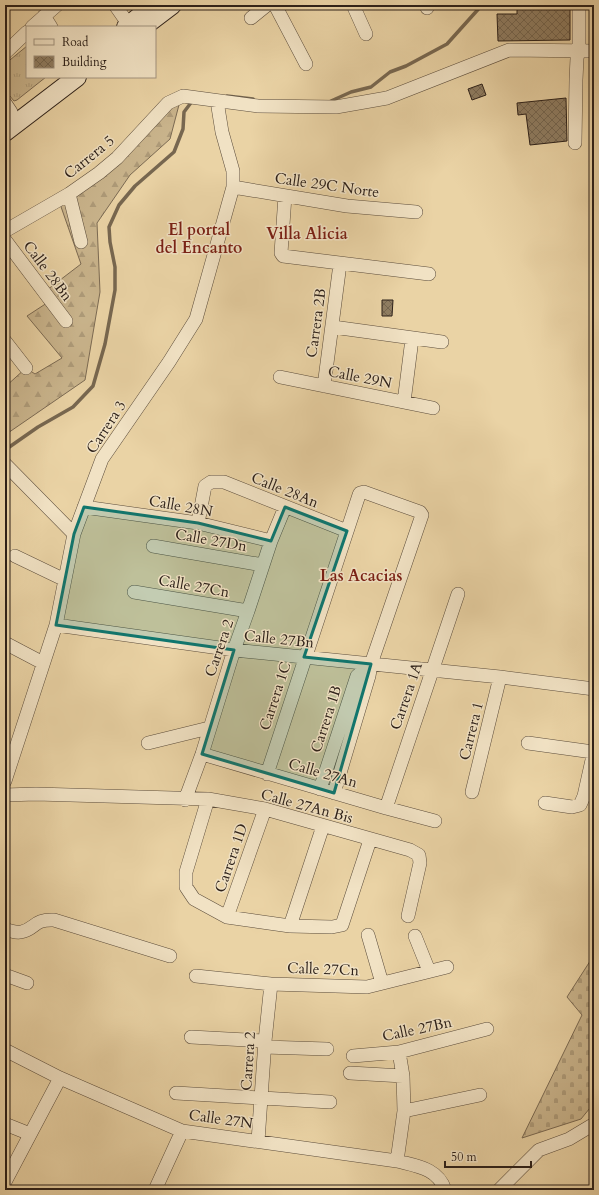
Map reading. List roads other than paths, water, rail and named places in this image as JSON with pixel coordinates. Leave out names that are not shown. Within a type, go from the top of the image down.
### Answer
[{"type":"main road","points":[[133,26],[154,5]]},
{"type":"main road","points":[[133,26],[172,5]]},
{"type":"main road","points":[[7,110],[58,78]]},
{"type":"main road","points":[[5,132],[76,78]]},
{"type":"street","points":[[33,26],[57,5]]},
{"type":"street","points":[[115,5],[133,26]]},
{"type":"street","points":[[251,18],[266,5]]},
{"type":"street","points":[[275,5],[306,64]]},
{"type":"street","points":[[353,5],[366,34]]},
{"type":"street","points":[[575,143],[576,80],[577,58],[579,51],[579,5]]},
{"type":"street","points":[[44,16],[50,26]]},
{"type":"street","points":[[5,53],[26,33]]},
{"type":"street","points":[[214,101],[258,106],[336,107],[387,98],[509,50],[594,51]]},
{"type":"street","name":"Carrera 5","points":[[5,231],[69,194],[99,173],[117,158],[168,103],[184,96],[214,101]]},
{"type":"street","name":"Carrera 3","points":[[5,781],[42,663],[56,625],[74,534],[102,459],[169,362],[196,319],[233,187],[233,171],[214,101]]},
{"type":"street","name":"Calle 29C Norte","points":[[233,187],[348,206],[416,212]]},
{"type":"street","points":[[69,194],[81,242]]},
{"type":"street","points":[[285,196],[281,253],[283,256],[430,274]]},
{"type":"street","name":"Calle 28Bn","points":[[5,240],[66,321]]},
{"type":"street","name":"Carrera 2B","points":[[324,386],[333,327],[340,264]]},
{"type":"street","points":[[333,327],[442,342]]},
{"type":"street","points":[[404,402],[412,338]]},
{"type":"street","points":[[5,341],[26,368]]},
{"type":"street","name":"Calle 29N","points":[[280,377],[433,408]]},
{"type":"street","points":[[5,464],[74,534]]},
{"type":"street","name":"Calle 28An","points":[[198,523],[205,486],[211,482],[224,482],[346,531]]},
{"type":"street","name":"Carrera 1B","points":[[334,793],[369,676],[370,664],[422,515],[420,512],[364,492],[360,493]]},
{"type":"street","name":"Carrera 1C","points":[[267,774],[304,657],[360,493]]},
{"type":"street","name":"Calle 28N","points":[[84,506],[198,523],[271,541]]},
{"type":"street","name":"Carrera 2","points":[[185,800],[202,754],[234,650],[271,541],[285,507]]},
{"type":"street","name":"Calle 27Dn","points":[[153,546],[263,565]]},
{"type":"street","points":[[15,556],[65,580]]},
{"type":"street","name":"Calle 27Cn","points":[[134,592],[248,611]]},
{"type":"street","name":"Carrera 1A","points":[[386,808],[458,594]]},
{"type":"street","name":"Calle 27Bn","points":[[56,625],[234,650],[500,677]]},
{"type":"street","points":[[5,643],[42,663]]},
{"type":"street","name":"Carrera 1B","points":[[320,789],[358,676],[370,664]]},
{"type":"street","points":[[500,677],[594,689]]},
{"type":"street","name":"Carrera 1","points":[[472,792],[500,677]]},
{"type":"street","points":[[148,742],[209,728]]},
{"type":"street","points":[[528,743],[594,752],[584,796],[580,805],[572,808],[545,804]]},
{"type":"street","name":"Calle 27An","points":[[202,754],[267,774],[435,821]]},
{"type":"street","points":[[5,795],[36,794],[185,800]]},
{"type":"street","points":[[208,799],[186,872],[186,887],[194,899],[228,917],[290,926],[332,927],[342,925],[370,840]]},
{"type":"street","name":"Calle 27An Bis","points":[[185,800],[208,799],[265,809],[370,840],[410,850],[418,855],[420,863],[408,916]]},
{"type":"street","name":"Carrera 1D","points":[[228,917],[265,809]]},
{"type":"street","points":[[290,926],[323,826]]},
{"type":"street","points":[[5,929],[21,932],[38,922],[54,920],[170,956]]},
{"type":"street","points":[[368,935],[382,983]]},
{"type":"street","points":[[414,936],[429,972]]},
{"type":"street","name":"Calle 27Cn","points":[[196,976],[271,984],[367,987],[447,967]]},
{"type":"street","points":[[5,975],[27,983]]},
{"type":"street","name":"Carrera 2","points":[[258,1141],[264,1044],[271,984]]},
{"type":"street","name":"Calle 27Bn","points":[[353,1056],[399,1052],[488,1029]]},
{"type":"street","points":[[191,1037],[327,1049]]},
{"type":"street","name":"Calle 27N","points":[[5,1050],[60,1078],[182,1131],[397,1161],[426,1168],[444,1186]]},
{"type":"street","points":[[397,1161],[404,1111],[403,1076],[399,1052]]},
{"type":"street","points":[[350,1073],[403,1076]]},
{"type":"street","points":[[6,1178],[60,1078]]},
{"type":"street","points":[[176,1093],[330,1102]]},
{"type":"street","points":[[404,1111],[480,1095]]},
{"type":"street","points":[[5,1124],[30,1134]]},
{"type":"street","points":[[499,1190],[539,1150],[569,1138],[594,1124]]},
{"type":"street","points":[[155,1190],[182,1131]]},
{"type":"waterway","points":[[331,101],[351,92],[371,87],[390,72],[406,66],[447,44],[482,5]]},
{"type":"waterway","points":[[227,96],[253,99]]},
{"type":"waterway","points":[[5,450],[38,427],[73,407],[93,386],[105,344],[115,290],[115,267],[110,242],[109,227],[119,205],[135,186],[174,152],[183,129],[184,112],[193,100]]},
{"type":"district","name":"Villa Alicia","points":[[307,233]]},
{"type":"district","name":"El portal del Encanto","points":[[199,238]]},
{"type":"district","name":"Las Acacias","points":[[361,575]]}]
